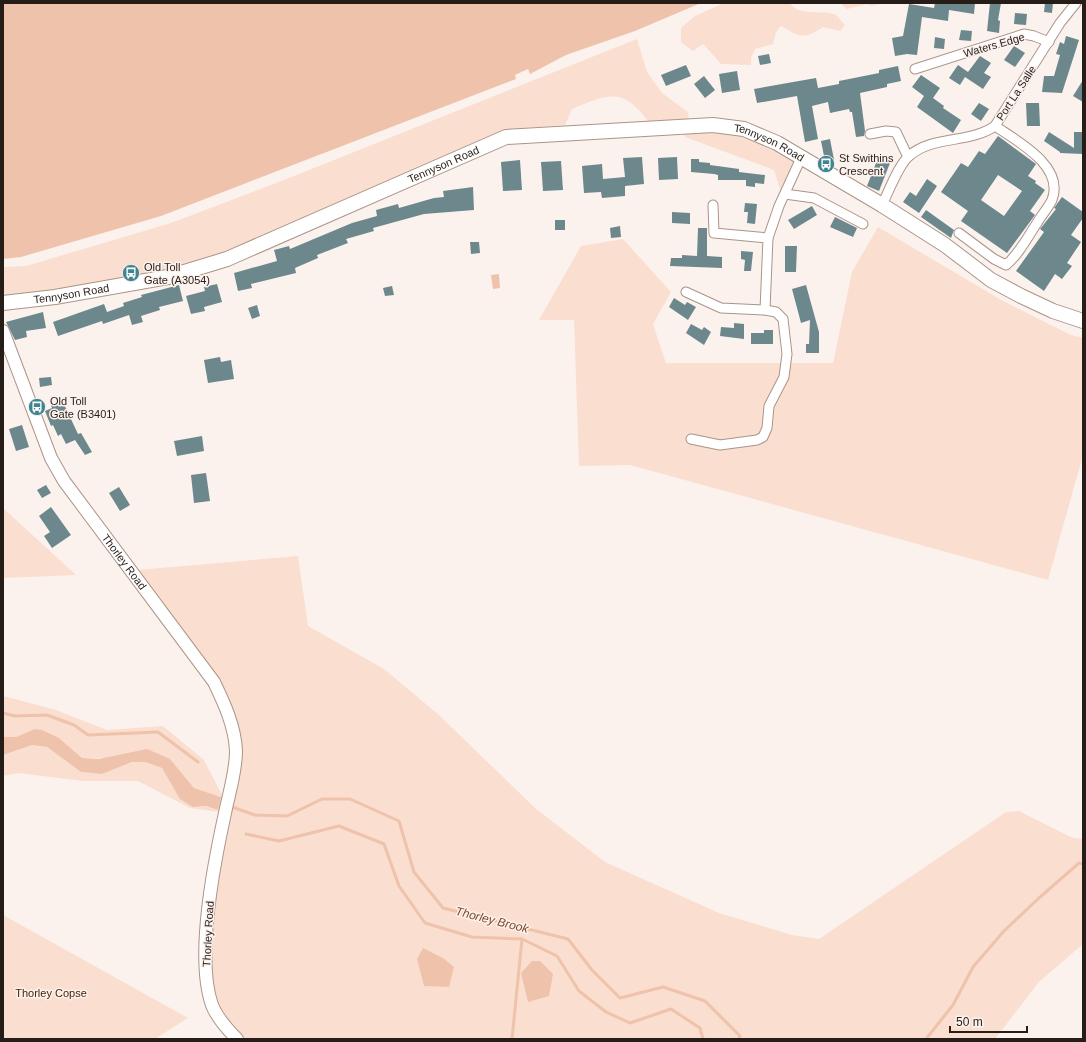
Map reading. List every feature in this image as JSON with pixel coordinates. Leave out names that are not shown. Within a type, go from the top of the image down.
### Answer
[{"type":"main road","name":"Tennyson Road","points":[[3,303],[55,297],[168,277],[227,259],[506,137],[713,125],[744,129],[777,143],[842,180],[945,245],[997,283],[1053,311],[1083,321]]},
{"type":"main road","name":"Thorley Road","points":[[3,331],[51,458],[64,481],[214,682],[224,703],[234,735],[236,752],[209,903],[206,974],[212,1006],[223,1023],[237,1039]]},
{"type":"street","points":[[1049,42],[1060,23],[1076,3]]},
{"type":"street","name":"Waters Edge","points":[[915,69],[1024,34],[1049,42]]},
{"type":"street","name":"Port La Salle","points":[[882,205],[908,157],[923,147],[986,133],[995,126],[1049,42]]},
{"type":"street","points":[[959,233],[994,259],[1006,265],[1015,257],[1052,200],[1054,185],[1050,172],[1040,158],[995,126]]},
{"type":"street","points":[[870,134],[886,131],[896,132],[908,157]]},
{"type":"street","points":[[765,310],[768,238],[801,158]]},
{"type":"street","points":[[785,194],[814,198],[863,224]]},
{"type":"street","points":[[713,205],[714,233],[768,238]]},
{"type":"street","points":[[686,292],[721,308],[776,312],[783,319],[787,354],[781,385],[769,406],[766,433],[757,440],[720,446],[691,440]]},
{"type":"green space","points":[[724,3],[790,3],[799,10],[831,13],[836,15],[845,25],[840,31],[823,27],[811,34],[802,36],[781,26],[776,32],[773,44],[755,49],[751,58],[751,65],[721,64],[703,44],[693,51],[681,42],[681,28],[695,16]]},
{"type":"green space","points":[[840,3],[883,3],[871,6],[867,4],[847,9]]},
{"type":"green space","points":[[637,39],[647,72],[662,93],[688,112],[689,120],[648,121],[639,110],[622,98],[605,97],[572,109],[565,125],[509,129],[382,183],[225,253],[167,271],[54,291],[3,297],[3,267],[26,266],[171,223],[284,180]]},
{"type":"green space","points":[[681,126],[732,127],[801,158],[783,198],[774,170],[685,137]]},
{"type":"green space","points":[[878,227],[1003,301],[1071,335],[1083,338],[1083,455],[1048,580],[630,465],[579,466],[574,320],[539,320],[581,246],[623,239],[671,292],[653,324],[666,363],[833,363],[852,272]]},
{"type":"green space","points":[[3,508],[76,575],[3,578]]},
{"type":"green space","points":[[298,556],[308,626],[384,669],[440,716],[535,808],[605,862],[719,913],[792,935],[819,939],[1006,812],[1019,811],[1073,838],[1083,839],[1083,944],[1039,982],[995,1039],[242,1039],[223,1016],[217,1004],[209,971],[214,905],[238,726],[137,570]]},
{"type":"green space","points":[[3,696],[56,710],[107,730],[163,726],[204,760],[223,797],[219,812],[190,808],[138,781],[83,781],[18,773],[3,776],[3,755],[32,745],[47,747],[81,772],[102,774],[132,762],[145,762],[162,768],[193,807],[206,806],[218,810],[221,797],[194,788],[170,759],[82,758],[59,738],[35,729],[16,737],[3,737]]},
{"type":"green space","name":"Thorley Copse","points":[[3,915],[188,1018],[155,1039],[3,1039]]},
{"type":"shaded area","points":[[3,3],[701,3],[635,31],[566,55],[530,74],[528,69],[515,75],[516,79],[161,216],[21,257],[3,259]]},
{"type":"shaded area","points":[[499,274],[500,288],[493,289],[491,275]]},
{"type":"shaded area","points":[[35,729],[42,730],[59,738],[82,758],[99,759],[147,749],[170,759],[194,788],[221,797],[218,810],[206,806],[193,807],[180,799],[162,768],[145,762],[132,762],[102,774],[81,772],[47,747],[32,745],[3,755],[3,737],[16,737]]},
{"type":"shaded area","points":[[423,948],[443,958],[454,967],[449,987],[424,986],[417,959]]},
{"type":"shaded area","points":[[532,961],[540,961],[553,974],[549,996],[528,1002],[521,973]]},
{"type":"building","points":[[935,3],[975,3],[974,14],[949,10],[948,21],[922,17],[917,55],[907,54],[895,56],[892,38],[903,36],[909,4],[934,8]]},
{"type":"building","points":[[990,3],[1001,3],[998,20],[1000,21],[999,33],[987,31]]},
{"type":"building","points":[[1045,3],[1053,3],[1052,13],[1044,12]]},
{"type":"building","points":[[1015,13],[1027,14],[1026,25],[1014,24]]},
{"type":"building","points":[[961,30],[972,31],[971,41],[959,40]]},
{"type":"building","points":[[1066,36],[1079,40],[1062,93],[1042,92],[1044,76],[1054,76],[1060,55],[1056,54],[1060,42],[1064,44]]},
{"type":"building","points":[[935,37],[945,39],[944,49],[934,48]]},
{"type":"building","points":[[1014,46],[1025,53],[1015,67],[1004,60]]},
{"type":"building","points":[[769,54],[771,63],[760,65],[758,56]]},
{"type":"building","points":[[980,56],[991,63],[984,73],[991,77],[983,89],[965,77],[960,85],[949,78],[958,65],[968,72]]},
{"type":"building","points":[[686,65],[691,76],[666,86],[661,75]]},
{"type":"building","points":[[898,66],[901,81],[887,84],[887,87],[860,93],[865,131],[864,136],[856,137],[852,112],[850,112],[849,109],[830,113],[828,102],[812,106],[818,139],[805,142],[797,96],[757,103],[754,89],[816,78],[818,88],[839,84],[839,81],[879,73],[879,70]]},
{"type":"building","points":[[737,71],[740,90],[722,93],[719,74]]},
{"type":"building","points":[[921,75],[940,88],[933,98],[944,106],[943,108],[961,120],[953,133],[917,107],[924,96],[912,87]]},
{"type":"building","points":[[704,76],[715,90],[705,98],[694,84]]},
{"type":"building","points":[[1083,80],[1083,102],[1073,96]]},
{"type":"building","points":[[979,103],[989,109],[981,121],[971,114]]},
{"type":"building","points":[[1026,103],[1039,103],[1040,126],[1027,126]]},
{"type":"building","points":[[1049,132],[1074,148],[1074,132],[1083,132],[1083,154],[1060,153],[1044,141]]},
{"type":"building","points":[[998,136],[1036,164],[1028,176],[1036,181],[1035,183],[1045,190],[1030,211],[1035,215],[1007,253],[961,221],[968,211],[941,192],[961,163],[968,167],[979,151],[985,154]],"holes":[[[998,175],[1022,191],[1004,216],[981,200]]]},
{"type":"building","points":[[830,139],[834,160],[825,161],[821,141]]},
{"type":"building","points":[[642,157],[644,184],[625,186],[625,196],[602,198],[601,192],[584,193],[582,166],[602,164],[603,179],[625,177],[623,158]]},
{"type":"building","points":[[677,157],[678,179],[659,180],[658,158]]},
{"type":"building","points":[[878,158],[890,163],[879,191],[867,186]]},
{"type":"building","points":[[691,159],[699,159],[699,162],[710,163],[710,165],[739,169],[739,172],[765,175],[764,184],[755,183],[755,187],[746,186],[746,180],[718,180],[718,175],[691,172]]},
{"type":"building","points":[[520,160],[522,190],[503,191],[501,162]]},
{"type":"building","points":[[561,161],[563,190],[543,191],[541,162]]},
{"type":"building","points":[[927,179],[937,186],[919,213],[903,202],[910,192],[916,196]]},
{"type":"building","points":[[473,187],[474,210],[424,214],[373,228],[374,231],[346,239],[348,243],[317,255],[318,258],[295,268],[296,273],[251,284],[252,288],[238,291],[234,273],[277,261],[274,250],[289,246],[290,249],[352,223],[377,216],[376,210],[398,204],[399,208],[434,198],[444,197],[443,191]]},
{"type":"building","points":[[1062,197],[1083,212],[1083,218],[1071,235],[1081,242],[1067,263],[1072,266],[1062,279],[1055,274],[1044,291],[1016,271],[1044,232],[1040,229],[1056,209],[1054,208]]},
{"type":"building","points":[[745,203],[757,204],[755,224],[747,223],[748,212],[744,212]]},
{"type":"building","points":[[812,206],[817,215],[794,229],[788,220]]},
{"type":"building","points":[[926,210],[954,230],[951,238],[921,217]]},
{"type":"building","points":[[672,212],[690,213],[690,224],[672,223]]},
{"type":"building","points":[[835,217],[857,228],[853,237],[830,227]]},
{"type":"building","points":[[555,220],[565,220],[565,230],[555,230]]},
{"type":"building","points":[[620,226],[621,237],[611,238],[610,228]]},
{"type":"building","points":[[698,228],[707,228],[707,256],[722,257],[722,268],[670,266],[671,258],[682,258],[682,255],[697,256]]},
{"type":"building","points":[[470,242],[479,242],[480,253],[471,254]]},
{"type":"building","points":[[785,246],[797,246],[796,272],[785,272]]},
{"type":"building","points":[[741,251],[753,252],[751,271],[744,271],[745,260],[741,259]]},
{"type":"building","points":[[217,284],[222,302],[204,307],[205,311],[191,314],[186,296],[205,291],[204,287]]},
{"type":"building","points":[[179,285],[183,301],[159,307],[160,310],[141,316],[143,322],[132,325],[129,315],[103,324],[102,321],[58,336],[53,322],[104,304],[107,312],[124,306],[123,303],[142,297],[141,295]]},
{"type":"building","points":[[806,285],[819,332],[819,353],[806,353],[806,344],[809,344],[810,320],[801,323],[792,289]]},
{"type":"building","points":[[392,286],[394,295],[385,296],[383,288]]},
{"type":"building","points":[[674,298],[685,305],[687,302],[696,307],[688,320],[669,307]]},
{"type":"building","points":[[257,305],[260,316],[252,319],[248,308]]},
{"type":"building","points":[[43,312],[46,328],[26,331],[27,337],[15,340],[6,322]]},
{"type":"building","points":[[734,323],[744,324],[744,339],[720,336],[721,327],[734,328]]},
{"type":"building","points":[[691,324],[702,330],[704,327],[711,332],[704,345],[686,333]]},
{"type":"building","points":[[764,330],[773,330],[773,344],[751,344],[751,333],[764,333]]},
{"type":"building","points":[[220,357],[221,362],[231,360],[234,379],[208,383],[204,360]]},
{"type":"building","points":[[51,377],[52,385],[40,387],[39,378]]},
{"type":"building","points":[[62,400],[78,434],[81,433],[92,452],[85,455],[75,440],[66,444],[61,434],[58,436],[53,425],[51,426],[45,411],[52,408],[51,405]]},
{"type":"building","points":[[22,425],[29,447],[16,451],[9,429]]},
{"type":"building","points":[[202,436],[204,451],[177,456],[174,441]]},
{"type":"building","points":[[206,473],[210,501],[194,503],[191,475]]},
{"type":"building","points":[[46,485],[51,493],[42,498],[37,490]]},
{"type":"building","points":[[119,487],[130,505],[120,511],[109,493]]},
{"type":"building","points":[[51,507],[71,535],[52,548],[44,536],[50,532],[39,516]]},
{"type":"waterway","points":[[3,713],[15,716],[47,715],[74,725],[88,735],[158,732],[198,762]]},
{"type":"waterway","name":"Thorley Brook","points":[[229,806],[255,815],[287,816],[322,799],[350,799],[399,821],[414,872],[443,908],[568,939],[592,970],[620,998],[663,987],[705,1001],[740,1036],[739,1039]]},
{"type":"waterway","points":[[246,834],[279,841],[339,826],[384,844],[399,886],[425,923],[472,937],[522,939],[557,956],[579,991],[606,1012],[630,1023],[671,1009],[700,1028],[703,1039]]},
{"type":"waterway","points":[[926,1039],[953,1005],[973,967],[1004,931],[1079,863],[1083,864]]},
{"type":"waterway","points":[[512,1039],[522,939]]},
{"type":"place","name":"St Swithins Crescent","points":[[826,164]]},
{"type":"place","name":"Old Toll Gate (A3054)","points":[[131,273]]},
{"type":"place","name":"Old Toll Gate (B3401)","points":[[37,407]]}]
